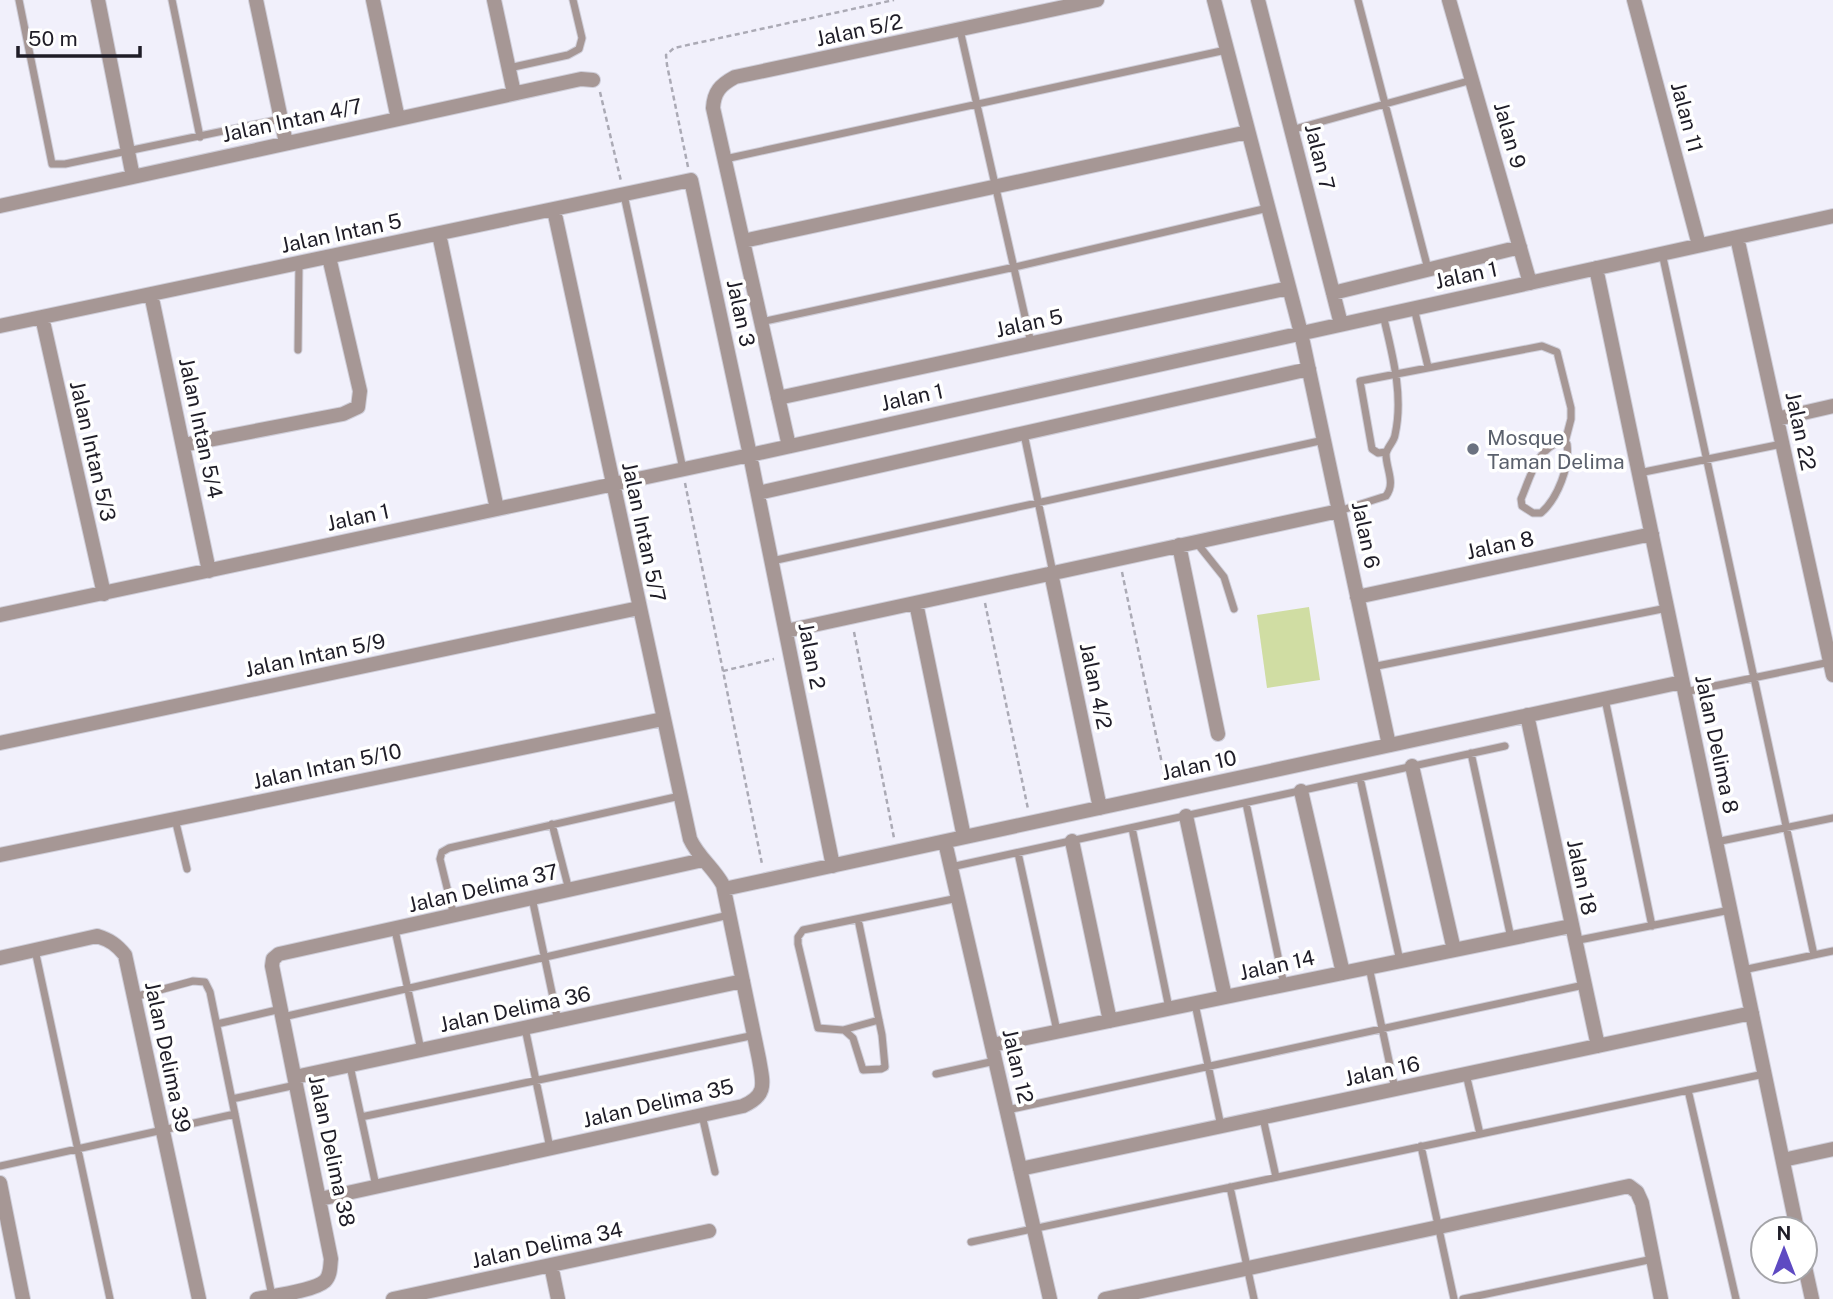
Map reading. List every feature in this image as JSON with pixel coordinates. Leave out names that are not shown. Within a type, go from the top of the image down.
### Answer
[{"type":"street","points":[[98,0],[133,177]]},
{"type":"street","points":[[256,0],[286,143]]},
{"type":"street","points":[[373,0],[398,119]]},
{"type":"street","points":[[494,0],[514,93]]},
{"type":"street","name":"Jalan 5/2","points":[[724,159],[713,108],[716,92],[724,83],[735,78],[1097,0]]},
{"type":"street","name":"Jalan 6","points":[[1214,0],[1301,333],[1389,745]]},
{"type":"street","name":"Jalan 7","points":[[1258,0],[1341,324]]},
{"type":"street","name":"Jalan 9","points":[[1449,0],[1530,283]]},
{"type":"street","name":"Jalan 11","points":[[1634,0],[1699,245]]},
{"type":"street","name":"Jalan Intan 4/7","points":[[0,206],[514,93],[581,79],[593,80]]},
{"type":"street","points":[[743,241],[1248,132]]},
{"type":"street","points":[[724,159],[789,446]]},
{"type":"street","name":"Jalan Intan 5","points":[[0,326],[691,180]]},
{"type":"street","name":"Jalan 3","points":[[691,180],[750,455]]},
{"type":"street","name":"Jalan Intan 5/7","points":[[554,209],[680,796],[690,839],[703,860]]},
{"type":"street","name":"Jalan 1","points":[[0,615],[750,455],[1833,216]]},
{"type":"street","points":[[439,234],[497,509]]},
{"type":"street","name":"Jalan 22","points":[[1737,237],[1831,661]]},
{"type":"street","points":[[1334,293],[1520,247]]},
{"type":"street","points":[[183,445],[343,414],[358,407],[359,391],[329,257]]},
{"type":"street","name":"Jalan Delima 8","points":[[1596,268],[1794,1215]]},
{"type":"street","name":"Jalan 5","points":[[778,398],[1289,288]]},
{"type":"street","name":"Jalan Intan 5/4","points":[[151,294],[209,571]]},
{"type":"street","name":"Jalan Intan 5/3","points":[[42,317],[104,594]]},
{"type":"street","points":[[758,493],[1309,369]]},
{"type":"street","points":[[1777,419],[1833,406]]},
{"type":"street","name":"Jalan 2","points":[[750,455],[833,866]]},
{"type":"street","points":[[786,631],[1339,511]]},
{"type":"street","name":"Jalan 8","points":[[1357,597],[1651,534]]},
{"type":"street","points":[[1179,545],[1218,734]]},
{"type":"street","name":"Jalan 4/2","points":[[1052,573],[1100,808]]},
{"type":"street","points":[[915,603],[964,837]]},
{"type":"street","name":"Jalan Intan 5/9","points":[[0,743],[639,608]]},
{"type":"street","name":"Jalan 10","points":[[724,889],[1527,715],[1684,687]]},
{"type":"street","name":"Jalan 18","points":[[1527,715],[1570,926],[1598,1046]]},
{"type":"street","name":"Jalan Intan 5/10","points":[[0,855],[663,719]]},
{"type":"street","points":[[1412,766],[1454,950]]},
{"type":"street","points":[[1301,791],[1343,973]]},
{"type":"street","points":[[1186,816],[1225,997]]},
{"type":"street","points":[[1072,841],[1110,1021]]},
{"type":"street","name":"Jalan 12","points":[[945,842],[1050,1299]]},
{"type":"street","name":"Jalan Delima 35","points":[[320,1199],[743,1106],[755,1101],[761,1093],[761,1074],[730,915],[724,889],[715,872],[703,860]]},
{"type":"street","name":"Jalan Delima 37","points":[[273,959],[279,954],[703,860]]},
{"type":"street","name":"Jalan 14","points":[[992,1045],[1570,926]]},
{"type":"street","name":"Jalan Delima 39","points":[[0,958],[97,936],[109,939],[125,956],[200,1299]]},
{"type":"street","name":"Jalan Delima 38","points":[[257,1299],[313,1287],[324,1281],[330,1272],[330,1248],[272,966],[273,959]]},
{"type":"street","name":"Jalan Delima 36","points":[[296,1081],[421,1050],[743,981]]},
{"type":"street","name":"Jalan 16","points":[[1020,1169],[1752,1013]]},
{"type":"street","points":[[1783,1160],[1833,1149]]},
{"type":"street","points":[[0,1183],[23,1299]]},
{"type":"street","points":[[1105,1299],[1629,1186],[1637,1192],[1642,1203],[1661,1299]]},
{"type":"street","name":"Jalan Delima 34","points":[[393,1299],[709,1231]]},
{"type":"street","points":[[551,1265],[558,1299]]},
{"type":"lane","points":[[19,0],[52,164],[128,152],[281,119]]},
{"type":"lane","points":[[172,0],[200,137]]},
{"type":"lane","points":[[509,68],[568,55],[579,49],[582,38],[573,0]]},
{"type":"lane","points":[[1358,0],[1428,270]]},
{"type":"lane","points":[[960,30],[1031,344]]},
{"type":"lane","points":[[724,159],[1227,50]]},
{"type":"lane","points":[[1292,130],[1472,80]]},
{"type":"lane","points":[[624,195],[682,469]]},
{"type":"lane","points":[[761,322],[1268,208]]},
{"type":"lane","points":[[1662,253],[1814,955]]},
{"type":"lane","points":[[298,350],[299,263]]},
{"type":"lane","points":[[1414,308],[1428,367]]},
{"type":"lane","points":[[1339,511],[1385,496],[1390,491],[1386,452],[1395,435],[1396,374],[1383,315]]},
{"type":"lane","points":[[1386,452],[1378,453],[1372,449],[1360,381],[1542,346],[1557,352],[1571,408],[1565,442],[1569,458],[1548,507],[1541,513],[1526,509],[1522,506],[1521,499],[1541,453],[1552,444],[1562,440],[1565,442]]},
{"type":"lane","points":[[1024,433],[1052,573]]},
{"type":"lane","points":[[772,561],[1324,440]]},
{"type":"lane","points":[[1639,473],[1783,443]]},
{"type":"lane","points":[[1196,542],[1213,561],[1223,578],[1234,610]]},
{"type":"lane","points":[[1373,667],[1667,608]]},
{"type":"lane","points":[[1684,687],[1754,678],[1831,661]]},
{"type":"lane","points":[[1605,699],[1652,926]]},
{"type":"lane","points":[[951,868],[1505,746]]},
{"type":"lane","points":[[1471,753],[1511,938]]},
{"type":"lane","points":[[1360,778],[1400,961]]},
{"type":"lane","points":[[454,916],[442,870],[442,852],[458,845],[680,796]]},
{"type":"lane","points":[[1246,803],[1284,985]]},
{"type":"lane","points":[[1716,842],[1833,818]]},
{"type":"lane","points":[[175,819],[187,869]]},
{"type":"lane","points":[[552,824],[569,890]]},
{"type":"lane","points":[[1132,828],[1169,1009]]},
{"type":"lane","points":[[1017,853],[1057,1032]]},
{"type":"lane","points":[[532,898],[558,1021]]},
{"type":"lane","points":[[879,1020],[844,1030],[823,1030],[816,1026],[798,937],[803,930],[958,898]]},
{"type":"lane","points":[[1574,941],[1730,910]]},
{"type":"lane","points":[[217,1024],[407,988],[730,915]]},
{"type":"lane","points":[[844,1030],[853,1038],[863,1070],[885,1067],[879,1020],[858,919]]},
{"type":"lane","points":[[395,930],[421,1050]]},
{"type":"lane","points":[[35,950],[110,1299]]},
{"type":"lane","points":[[1743,970],[1833,951]]},
{"type":"lane","points":[[1369,967],[1395,1089]]},
{"type":"lane","points":[[134,997],[193,981],[205,982],[210,992],[272,1296]]},
{"type":"lane","points":[[1007,1110],[1584,985]]},
{"type":"lane","points":[[1195,1003],[1221,1126]]},
{"type":"lane","points":[[525,1028],[551,1148]]},
{"type":"lane","points":[[361,1117],[755,1035]]},
{"type":"lane","points":[[936,1074],[995,1061]]},
{"type":"lane","points":[[350,1066],[376,1186]]},
{"type":"lane","points":[[971,1241],[1765,1073]]},
{"type":"lane","points":[[1466,1074],[1480,1134]]},
{"type":"lane","points":[[232,1099],[296,1081]]},
{"type":"lane","points":[[1688,1090],[1736,1299]]},
{"type":"lane","points":[[0,1166],[235,1114]]},
{"type":"lane","points":[[702,1115],[715,1172]]},
{"type":"lane","points":[[1263,1118],[1276,1177]]},
{"type":"lane","points":[[1421,1146],[1454,1299]]},
{"type":"lane","points":[[1230,1187],[1254,1299]]},
{"type":"lane","points":[[1463,1299],[1653,1259]]},
{"type":"path","points":[[691,180],[666,55],[674,48],[894,0]]},
{"type":"path","points":[[593,80],[602,96],[624,195]]},
{"type":"path","points":[[682,469],[765,880]]},
{"type":"path","points":[[1119,559],[1168,793]]},
{"type":"path","points":[[982,588],[1031,823]]},
{"type":"path","points":[[850,617],[897,852]]},
{"type":"path","points":[[723,671],[791,655]]},
{"type":"green space","points":[[1309,607],[1320,680],[1267,688],[1257,615]]},
{"type":"place","name":"Mosque Taman Delima","points":[[1473,449]]}]
